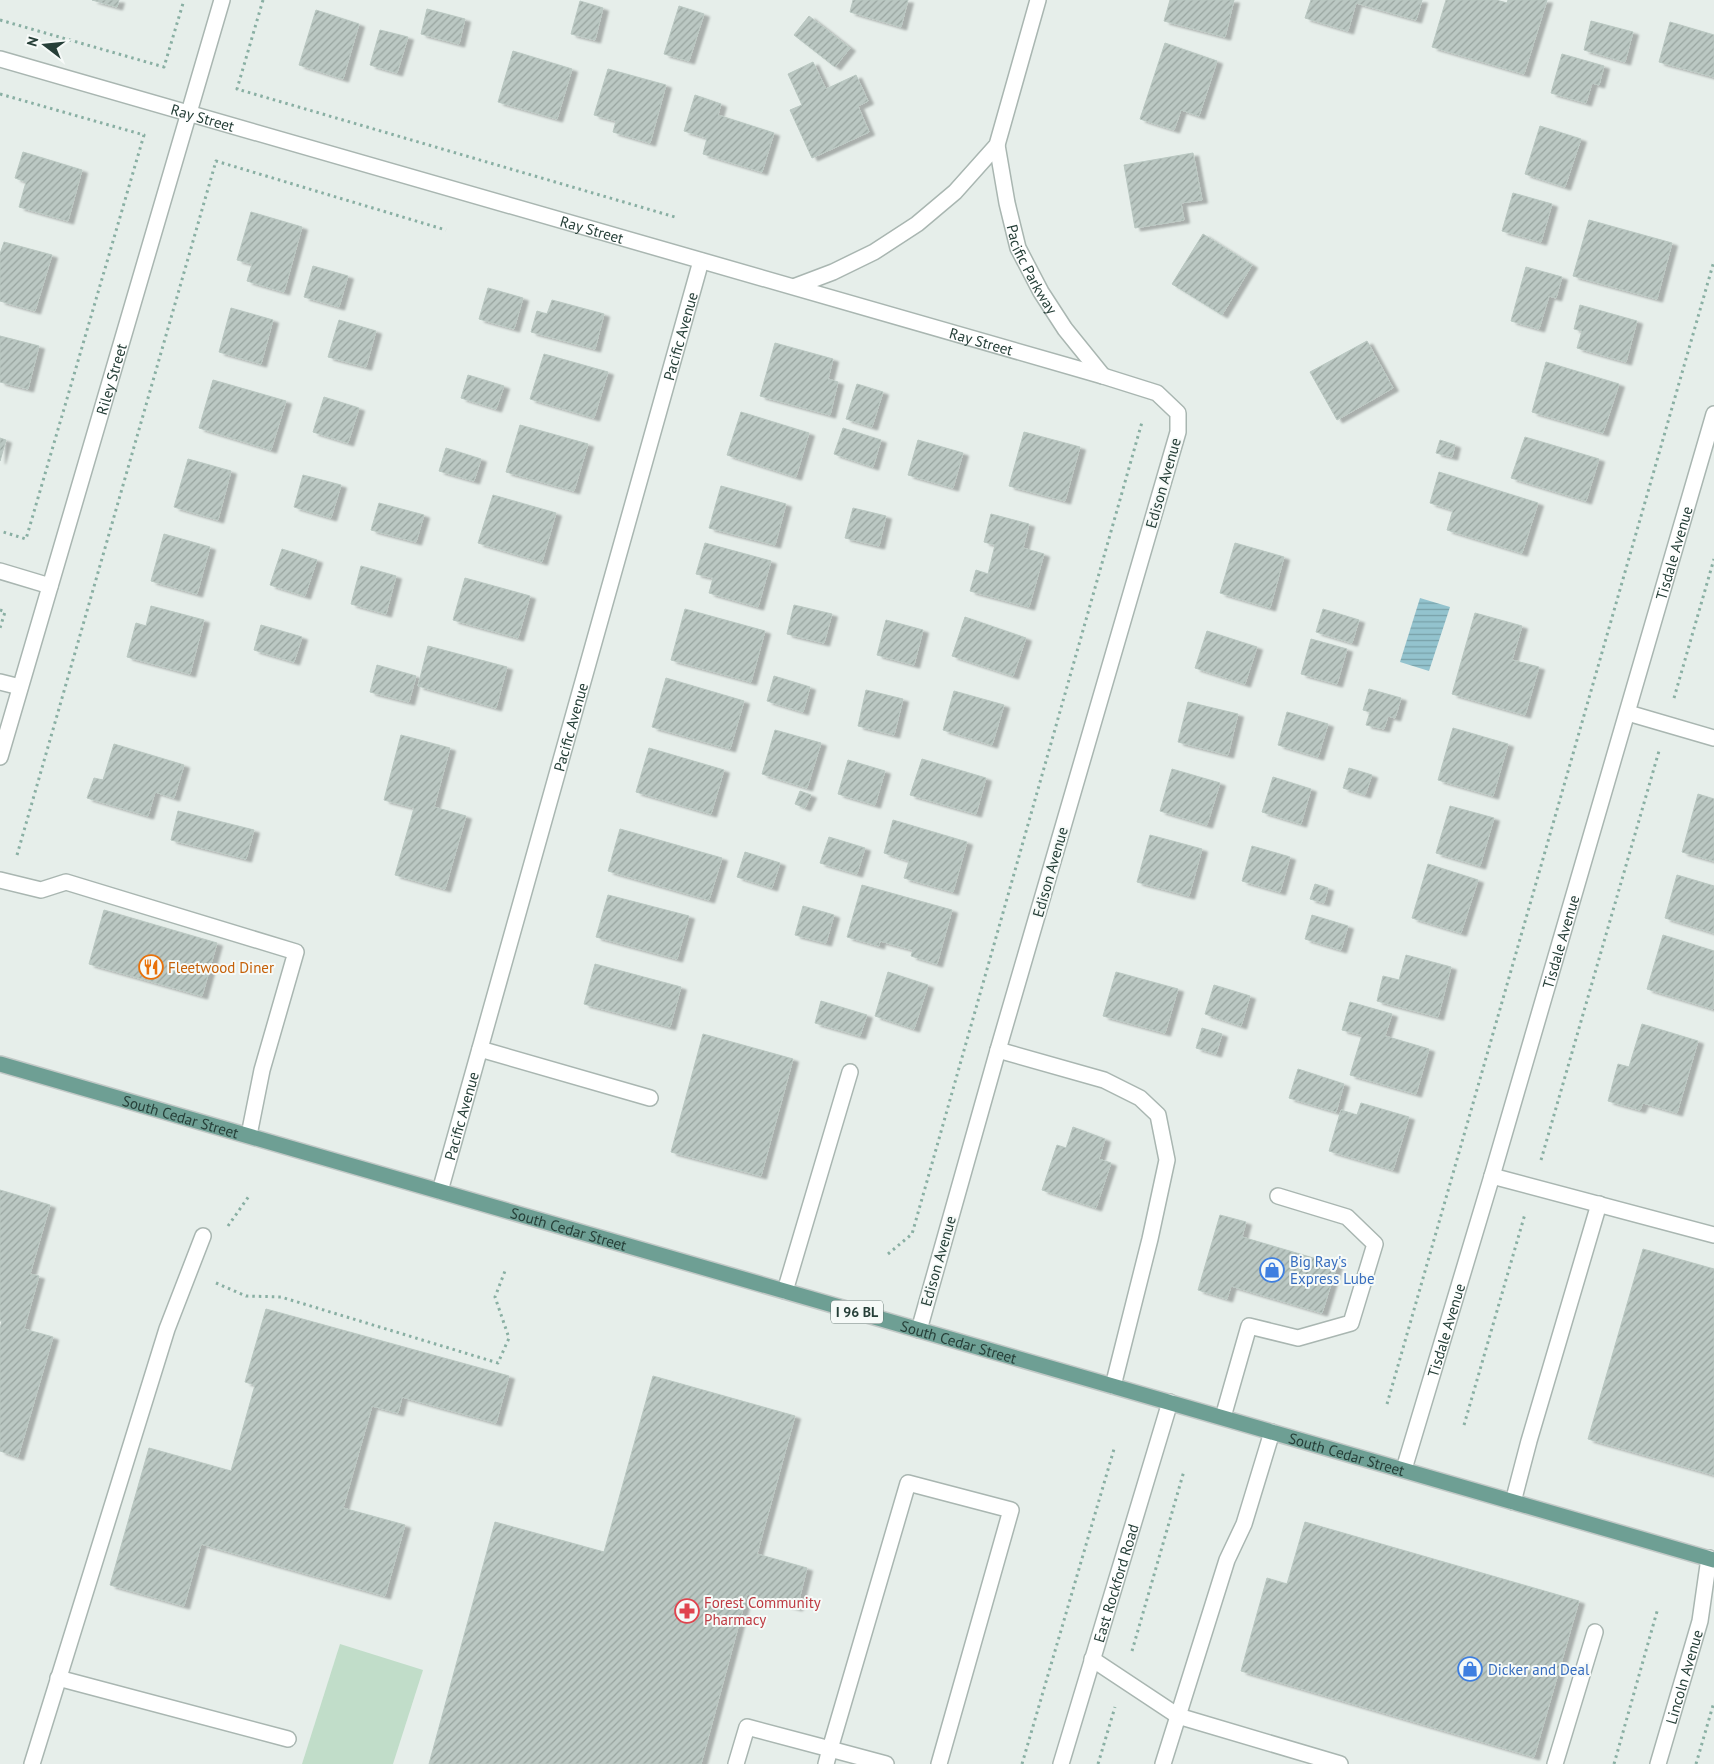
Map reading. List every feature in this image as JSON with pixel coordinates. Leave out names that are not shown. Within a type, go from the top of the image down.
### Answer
[{"type":"main road","name":"South Cedar Street","points":[[0,1064],[1712,1559]]},
{"type":"street","name":"Riley Street","points":[[0,757],[222,0]]},
{"type":"street","name":"Pacific Parkway","points":[[1038,0],[997,145],[1007,203],[1018,248],[1040,292],[1103,376]]},
{"type":"street","name":"Ray Street","points":[[0,59],[701,261],[796,286],[1103,376],[1156,393],[1178,413]]},
{"type":"street","name":"Pacific Parkway","points":[[796,286],[833,272],[874,252],[917,224],[955,192],[997,145]]},
{"type":"street","name":"Pacific Avenue","points":[[440,1191],[701,261]]},
{"type":"street","name":"Edison Avenue","points":[[918,1330],[1178,432],[1178,413]]},
{"type":"street","name":"Tisdale Avenue","points":[[1404,1469],[1492,1176],[1714,414]]},
{"type":"street","points":[[0,571],[50,586]]},
{"type":"street","points":[[0,682],[20,688]]},
{"type":"street","points":[[1628,713],[1714,738]]},
{"type":"street","points":[[5,881],[41,890],[66,882],[296,952],[262,1070],[248,1136]]},
{"type":"street","points":[[480,1049],[650,1098]]},
{"type":"street","points":[[998,1050],[1104,1080],[1140,1098],[1158,1115],[1167,1160],[1150,1239],[1113,1386]]},
{"type":"street","points":[[785,1291],[850,1072]]},
{"type":"street","points":[[1492,1176],[1714,1235]]},
{"type":"street","points":[[1223,1417],[1249,1326],[1298,1338],[1351,1323],[1374,1244],[1347,1217],[1278,1196]]},
{"type":"street","points":[[1513,1502],[1529,1441],[1599,1204]]},
{"type":"street","points":[[32,1764],[167,1329],[203,1236]]},
{"type":"street","name":"East Rockford Road","points":[[1061,1764],[1170,1402]]},
{"type":"street","points":[[1163,1764],[1227,1560],[1244,1524],[1272,1432]]},
{"type":"street","points":[[826,1764],[908,1483],[1011,1510],[939,1764]]},
{"type":"street","name":"Lincoln Avenue","points":[[1658,1764],[1700,1621],[1712,1559]]},
{"type":"street","points":[[1555,1764],[1595,1632]]},
{"type":"street","points":[[1092,1659],[1178,1716],[1340,1764]]},
{"type":"street","points":[[58,1678],[288,1739]]},
{"type":"street","points":[[736,1764],[747,1727],[886,1764]]},
{"type":"path","points":[[0,20],[164,68],[184,0]]},
{"type":"path","points":[[263,0],[237,89],[675,217]]},
{"type":"path","points":[[0,94],[144,135],[26,539],[0,531]]},
{"type":"path","points":[[5,881],[216,161],[446,230]]},
{"type":"path","points":[[1387,1404],[1714,260]]},
{"type":"path","points":[[888,1254],[912,1234],[1142,422]]},
{"type":"path","points":[[1674,698],[1714,559]]},
{"type":"path","points":[[0,610],[5,612],[0,628]]},
{"type":"path","points":[[1464,1425],[1659,750]]},
{"type":"path","points":[[228,1226],[249,1196]]},
{"type":"path","points":[[214,1277],[216,1283],[246,1296],[281,1296],[498,1363],[509,1338],[495,1298],[504,1271]]},
{"type":"path","points":[[1022,1764],[1114,1449]]},
{"type":"path","points":[[1098,1764],[1184,1471]]},
{"type":"path","points":[[1614,1764],[1658,1608]]},
{"type":"path","points":[[1696,1764],[1714,1702]]},
{"type":"green space","points":[[340,1644],[423,1670],[393,1764],[302,1764]]},
{"type":"water","points":[[1420,598],[1450,607],[1429,671],[1400,662]]},
{"type":"building","points":[[92,0],[119,0],[117,7]]},
{"type":"building","points":[[853,0],[908,0],[901,27],[850,12]]},
{"type":"building","points":[[1170,0],[1234,0],[1225,37],[1164,21]]},
{"type":"building","points":[[1311,0],[1422,0],[1416,20],[1356,3],[1348,31],[1305,18]]},
{"type":"building","points":[[1446,0],[1496,0],[1507,3],[1508,0],[1547,0],[1524,74],[1432,47]]},
{"type":"building","points":[[580,1],[603,8],[595,40],[571,34]]},
{"type":"building","points":[[679,6],[704,14],[689,61],[664,54]]},
{"type":"building","points":[[427,9],[465,19],[459,44],[421,34]]},
{"type":"building","points":[[316,10],[359,24],[343,79],[299,65]]},
{"type":"building","points":[[809,16],[850,48],[835,67],[794,35]]},
{"type":"building","points":[[1591,21],[1633,32],[1625,62],[1584,50]]},
{"type":"building","points":[[1670,22],[1714,35],[1714,77],[1659,62]]},
{"type":"building","points":[[380,30],[408,37],[397,73],[370,65]]},
{"type":"building","points":[[1165,43],[1217,61],[1199,116],[1181,110],[1174,130],[1140,119]]},
{"type":"building","points":[[513,51],[572,69],[557,119],[498,102]]},
{"type":"building","points":[[1562,54],[1604,66],[1599,85],[1592,83],[1586,103],[1551,93]]},
{"type":"building","points":[[813,62],[826,89],[856,75],[868,101],[858,106],[869,132],[812,158],[790,110],[802,105],[788,74]]},
{"type":"building","points":[[608,69],[666,85],[650,143],[613,132],[616,121],[594,115]]},
{"type":"building","points":[[695,95],[721,104],[718,115],[774,133],[762,172],[703,154],[707,138],[684,131]]},
{"type":"building","points":[[1540,126],[1581,139],[1565,187],[1525,174]]},
{"type":"building","points":[[23,152],[82,170],[68,221],[19,207],[26,182],[15,178]]},
{"type":"building","points":[[1193,153],[1202,200],[1181,203],[1184,220],[1135,228],[1124,165]]},
{"type":"building","points":[[1513,193],[1552,204],[1541,242],[1502,231]]},
{"type":"building","points":[[251,212],[302,227],[284,292],[247,281],[252,264],[237,260]]},
{"type":"building","points":[[1589,220],[1672,243],[1657,299],[1573,276]]},
{"type":"building","points":[[1203,234],[1252,265],[1222,315],[1172,284]]},
{"type":"building","points":[[4,242],[52,255],[35,311],[0,301],[0,254]]},
{"type":"building","points":[[313,266],[348,276],[339,307],[304,297]]},
{"type":"building","points":[[1526,267],[1562,277],[1556,298],[1549,296],[1539,329],[1511,321]]},
{"type":"building","points":[[488,288],[523,298],[514,329],[479,319]]},
{"type":"building","points":[[552,300],[604,314],[595,349],[531,332],[537,311],[547,314]]},
{"type":"building","points":[[1580,305],[1637,321],[1626,362],[1577,348],[1582,331],[1574,329]]},
{"type":"building","points":[[231,308],[273,320],[261,364],[219,352]]},
{"type":"building","points":[[339,320],[376,331],[366,367],[328,357]]},
{"type":"building","points":[[0,336],[39,346],[28,389],[0,382]]},
{"type":"building","points":[[1367,341],[1393,388],[1337,420],[1310,372]]},
{"type":"building","points":[[775,343],[833,359],[828,379],[838,382],[830,415],[760,396]]},
{"type":"building","points":[[544,354],[608,372],[594,418],[530,399]]},
{"type":"building","points":[[1546,362],[1619,384],[1603,433],[1532,412]]},
{"type":"building","points":[[468,375],[504,386],[496,409],[461,398]]},
{"type":"building","points":[[213,380],[286,401],[271,450],[199,428]]},
{"type":"building","points":[[857,384],[883,392],[872,427],[846,419]]},
{"type":"building","points":[[324,397],[359,408],[348,443],[313,432]]},
{"type":"building","points":[[741,412],[809,433],[796,477],[727,455]]},
{"type":"building","points":[[520,425],[588,444],[574,491],[506,472]]},
{"type":"building","points":[[843,428],[881,440],[873,467],[834,454]]},
{"type":"building","points":[[1024,432],[1080,447],[1065,501],[1009,486]]},
{"type":"building","points":[[1525,437],[1599,459],[1586,501],[1511,478]]},
{"type":"building","points":[[0,438],[6,440],[0,461]]},
{"type":"building","points":[[918,440],[963,453],[953,488],[908,475]]},
{"type":"building","points":[[1440,440],[1455,445],[1452,457],[1436,453]]},
{"type":"building","points":[[446,448],[481,459],[474,481],[439,471]]},
{"type":"building","points":[[188,459],[231,471],[218,520],[174,507]]},
{"type":"building","points":[[1439,472],[1538,503],[1522,553],[1447,530],[1453,510],[1430,503]]},
{"type":"building","points":[[303,475],[341,485],[331,518],[294,507]]},
{"type":"building","points":[[721,486],[786,504],[775,545],[709,528]]},
{"type":"building","points":[[493,495],[556,513],[542,562],[478,543]]},
{"type":"building","points":[[379,503],[424,515],[416,542],[371,530]]},
{"type":"building","points":[[853,508],[886,516],[879,546],[845,538]]},
{"type":"building","points":[[991,514],[1029,524],[1023,548],[1044,554],[1029,607],[970,591],[976,570],[988,574],[995,545],[984,542]]},
{"type":"building","points":[[164,534],[210,547],[197,594],[151,581]]},
{"type":"building","points":[[705,543],[771,561],[758,607],[709,593],[713,578],[696,574]]},
{"type":"building","points":[[1235,543],[1284,557],[1270,608],[1220,593]]},
{"type":"building","points":[[282,549],[317,560],[305,596],[270,585]]},
{"type":"building","points":[[361,566],[396,576],[386,614],[351,604]]},
{"type":"building","points":[[465,578],[530,596],[518,638],[453,620]]},
{"type":"building","points":[[794,605],[832,614],[824,643],[787,634]]},
{"type":"building","points":[[151,606],[204,620],[190,674],[127,657],[136,623],[146,626]]},
{"type":"building","points":[[685,609],[765,631],[751,682],[671,660]]},
{"type":"building","points":[[1323,609],[1359,620],[1352,643],[1316,632]]},
{"type":"building","points":[[1475,613],[1522,626],[1512,660],[1539,667],[1525,715],[1452,694]]},
{"type":"building","points":[[965,617],[1026,638],[1013,676],[952,656]]},
{"type":"building","points":[[886,620],[923,630],[914,665],[877,655]]},
{"type":"building","points":[[261,625],[302,637],[294,662],[254,650]]},
{"type":"building","points":[[1207,631],[1257,647],[1245,684],[1195,668]]},
{"type":"building","points":[[1311,639],[1347,649],[1337,684],[1301,674]]},
{"type":"building","points":[[428,646],[507,667],[496,708],[418,686]]},
{"type":"building","points":[[377,665],[416,676],[409,702],[370,692]]},
{"type":"building","points":[[774,676],[810,687],[803,712],[767,701]]},
{"type":"building","points":[[666,678],[744,701],[730,749],[652,727]]},
{"type":"building","points":[[1369,689],[1401,698],[1395,718],[1388,716],[1384,729],[1366,725],[1370,712],[1363,710]]},
{"type":"building","points":[[866,690],[903,699],[894,735],[858,726]]},
{"type":"building","points":[[954,691],[1004,705],[992,745],[943,730]]},
{"type":"building","points":[[1188,702],[1238,714],[1228,755],[1178,742]]},
{"type":"building","points":[[1287,712],[1328,724],[1318,757],[1278,745]]},
{"type":"building","points":[[1453,728],[1508,744],[1493,796],[1438,780]]},
{"type":"building","points":[[775,730],[821,743],[807,788],[762,774]]},
{"type":"building","points":[[401,735],[450,748],[434,807],[466,816],[445,889],[395,875],[414,808],[384,800]]},
{"type":"building","points":[[114,744],[184,765],[174,798],[155,792],[148,816],[87,798],[94,778],[103,780]]},
{"type":"building","points":[[649,748],[724,770],[711,814],[636,792]]},
{"type":"building","points":[[922,759],[986,778],[976,814],[910,795]]},
{"type":"building","points":[[848,760],[885,771],[875,805],[838,794]]},
{"type":"building","points":[[1349,768],[1372,775],[1365,795],[1343,788]]},
{"type":"building","points":[[1172,769],[1220,783],[1207,825],[1160,811]]},
{"type":"building","points":[[1273,777],[1311,789],[1301,824],[1262,812]]},
{"type":"building","points":[[800,791],[811,795],[805,808],[795,804]]},
{"type":"building","points":[[1698,794],[1714,799],[1714,861],[1682,852]]},
{"type":"building","points":[[1450,806],[1494,818],[1480,866],[1436,853]]},
{"type":"building","points":[[178,811],[254,830],[246,859],[171,840]]},
{"type":"building","points":[[893,820],[967,842],[953,892],[904,878],[909,861],[884,853]]},
{"type":"building","points":[[620,829],[722,858],[709,900],[608,871]]},
{"type":"building","points":[[1150,835],[1202,849],[1189,896],[1137,882]]},
{"type":"building","points":[[829,837],[865,848],[857,874],[820,863]]},
{"type":"building","points":[[1252,846],[1290,857],[1280,892],[1242,881]]},
{"type":"building","points":[[745,852],[780,863],[772,888],[737,877]]},
{"type":"building","points":[[1428,864],[1478,880],[1461,933],[1412,918]]},
{"type":"building","points":[[1677,875],[1714,886],[1714,933],[1665,918]]},
{"type":"building","points":[[1315,884],[1328,888],[1324,903],[1310,899]]},
{"type":"building","points":[[862,885],[952,910],[937,964],[911,956],[913,950],[880,941],[879,946],[847,937]]},
{"type":"building","points":[[608,895],[689,916],[677,959],[596,937]]},
{"type":"building","points":[[803,906],[834,915],[826,943],[795,935]]},
{"type":"building","points":[[104,910],[217,943],[202,996],[89,964]]},
{"type":"building","points":[[1312,915],[1348,926],[1341,950],[1305,939]]},
{"type":"building","points":[[1663,935],[1714,951],[1713,1009],[1647,989]]},
{"type":"building","points":[[1406,955],[1451,967],[1438,1017],[1377,1001],[1383,976],[1399,980]]},
{"type":"building","points":[[595,964],[681,987],[670,1027],[584,1004]]},
{"type":"building","points":[[888,972],[928,985],[914,1029],[875,1016]]},
{"type":"building","points":[[1116,972],[1178,989],[1165,1033],[1103,1016]]},
{"type":"building","points":[[1214,985],[1250,996],[1241,1026],[1205,1014]]},
{"type":"building","points":[[821,1001],[867,1015],[860,1036],[815,1023]]},
{"type":"building","points":[[1350,1002],[1392,1014],[1385,1036],[1429,1049],[1416,1094],[1350,1075],[1362,1035],[1342,1030]]},
{"type":"building","points":[[1642,1024],[1698,1041],[1677,1113],[1643,1103],[1640,1110],[1608,1101],[1618,1064],[1629,1067]]},
{"type":"building","points":[[1202,1028],[1222,1034],[1216,1054],[1196,1048]]},
{"type":"building","points":[[703,1034],[793,1059],[761,1176],[671,1152]]},
{"type":"building","points":[[1298,1069],[1344,1084],[1336,1112],[1289,1098]]},
{"type":"building","points":[[1361,1103],[1409,1117],[1393,1170],[1329,1151],[1341,1110],[1357,1115]]},
{"type":"building","points":[[1073,1127],[1105,1139],[1099,1159],[1111,1163],[1096,1208],[1042,1190],[1057,1145],[1066,1148]]},
{"type":"building","points":[[0,1190],[50,1205],[30,1274],[39,1276],[24,1329],[53,1337],[18,1457],[0,1451],[0,1328],[2,1321],[0,1321]]},
{"type":"building","points":[[1220,1215],[1246,1222],[1242,1237],[1337,1265],[1322,1313],[1231,1286],[1227,1299],[1198,1290]]},
{"type":"building","points":[[1643,1249],[1714,1269],[1714,1475],[1588,1439]]},
{"type":"building","points":[[266,1309],[509,1376],[496,1423],[402,1397],[398,1413],[372,1406],[343,1508],[405,1525],[385,1596],[201,1544],[184,1606],[110,1585],[149,1448],[231,1471],[255,1385],[245,1382]]},
{"type":"building","points":[[653,1376],[795,1416],[757,1554],[807,1568],[797,1608],[747,1594],[701,1764],[429,1764],[495,1522],[604,1552]]},
{"type":"building","points":[[1305,1522],[1579,1601],[1534,1757],[1241,1671],[1267,1578],[1287,1584]]},
{"type":"place","name":"Fleetwood Diner","points":[[151,967]]},
{"type":"place","name":"Big Ray's Express Lube","points":[[1272,1270]]},
{"type":"place","name":"Forest Community Pharmacy","points":[[687,1611]]},
{"type":"place","name":"Dicker and Deal","points":[[1470,1669]]}]
